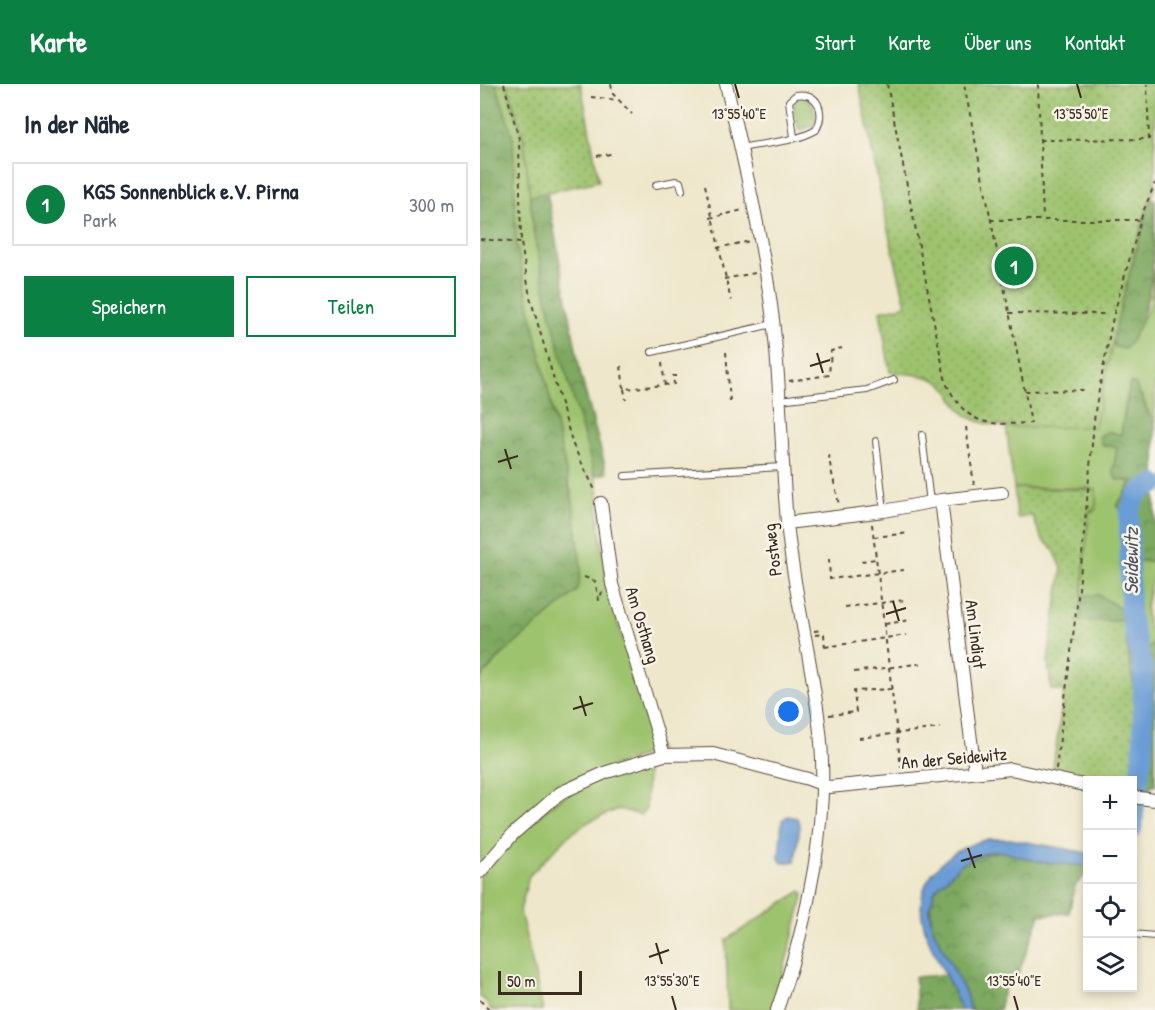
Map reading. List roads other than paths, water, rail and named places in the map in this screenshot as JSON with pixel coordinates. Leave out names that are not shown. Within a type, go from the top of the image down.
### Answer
[{"type":"street","name":"Postweg","points":[[726,84],[760,240],[773,324],[782,467],[792,572],[819,724],[822,786],[813,871],[796,949],[777,1010]]},
{"type":"street","points":[[787,523],[1002,493]]},
{"type":"street","name":"Am Lindigt","points":[[936,502],[975,772]]},
{"type":"street","name":"Am Osthang","points":[[601,503],[612,584],[664,755]]},
{"type":"street","points":[[480,872],[513,834],[560,793],[607,772],[664,755],[713,754],[807,779],[822,786]]},
{"type":"street","name":"An der Seidewitz","points":[[822,786],[1011,769],[1083,785]]},
{"type":"lane","points":[[741,148],[794,137],[811,133],[819,125],[816,99],[813,96],[796,95],[789,101],[794,137]]},
{"type":"lane","points":[[656,185],[676,181],[680,182],[682,190]]},
{"type":"lane","points":[[652,352],[773,324]]},
{"type":"lane","points":[[778,400],[867,390],[894,380]]},
{"type":"lane","points":[[922,435],[936,502]]},
{"type":"lane","points":[[876,441],[884,511]]},
{"type":"lane","points":[[625,476],[782,467]]},
{"type":"lane","points":[[1137,934],[1155,936]]},
{"type":"water","points":[[1155,479],[1155,487],[1140,496],[1133,512],[1135,613],[1142,640],[1150,705],[1145,795],[1138,794],[1143,747],[1143,669],[1130,614],[1127,512],[1136,491]]},
{"type":"water","points":[[1137,802],[1144,803],[1137,830]]},
{"type":"water","points":[[788,816],[797,818],[800,825],[795,861],[782,863],[779,858],[782,820]]},
{"type":"water","points":[[988,839],[1010,839],[1083,852],[1083,866],[1041,862],[1000,851],[988,852],[960,865],[935,890],[929,909],[932,927],[966,994],[970,1010],[961,1010],[928,939],[921,903],[925,886],[936,869],[948,858],[973,844]]},
{"type":"waterway","name":"Seidewitz","points":[[1137,792],[1143,747],[1143,669],[1130,614],[1129,513],[1138,494],[1155,484]]},
{"type":"place","name":"KGS Sonnenblick e.V. Pirna","points":[[1014,266]]}]
